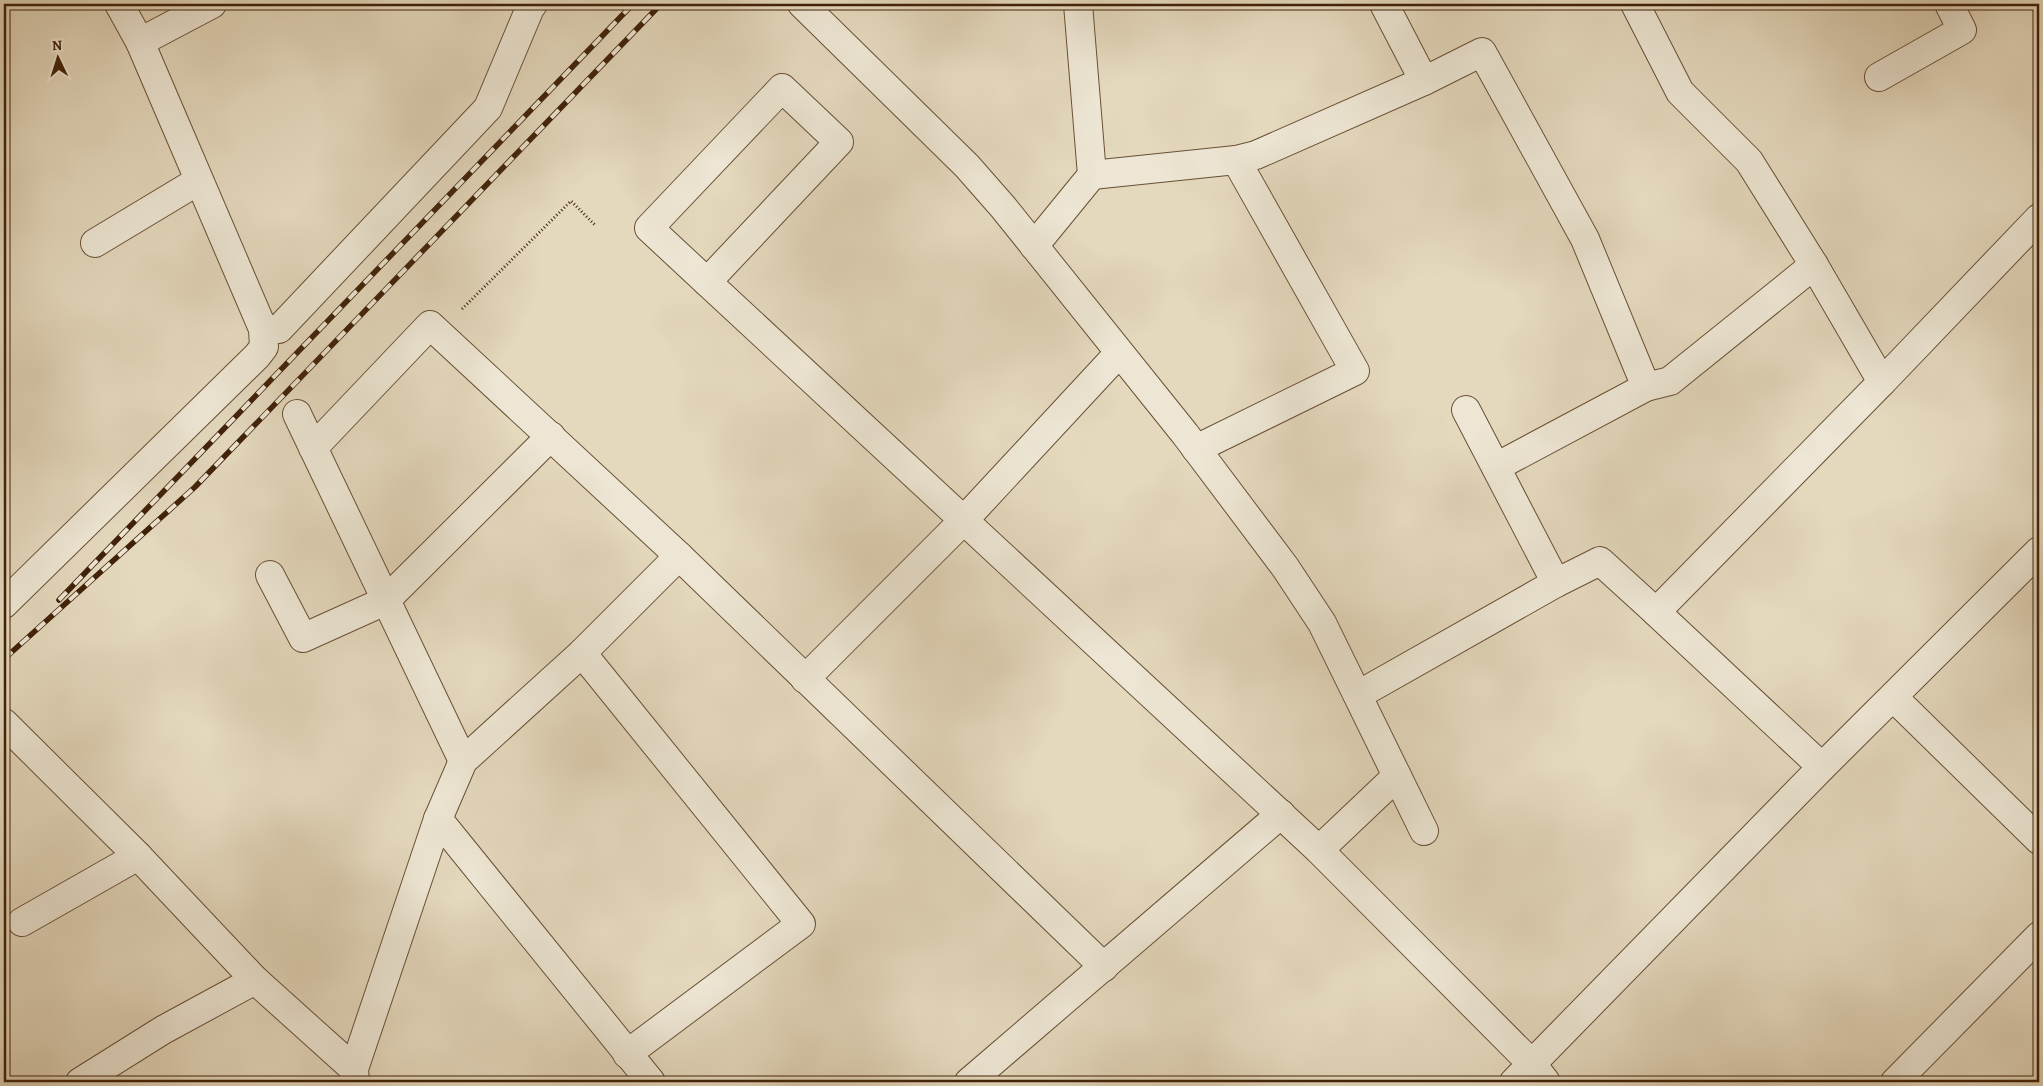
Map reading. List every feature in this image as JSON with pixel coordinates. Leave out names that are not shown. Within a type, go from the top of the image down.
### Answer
[{"type":"street","points":[[4,604],[258,356],[264,347],[262,329],[140,42],[120,4]]},
{"type":"street","points":[[140,42],[212,4]]},
{"type":"street","points":[[262,329],[279,329],[488,108],[533,4]]},
{"type":"street","points":[[802,4],[967,166],[1034,246],[1196,449],[1285,567],[1322,623],[1424,831]]},
{"type":"street","points":[[1034,246],[1092,175],[1078,4]]},
{"type":"street","points":[[1384,4],[1424,81]]},
{"type":"street","points":[[1636,4],[1680,92],[1749,161],[1814,265],[1882,382]]},
{"type":"street","points":[[1879,77],[1962,30],[1949,4]]},
{"type":"street","points":[[1092,175],[1236,160],[1256,155],[1424,81],[1482,52],[1585,239],[1646,387]]},
{"type":"street","points":[[706,282],[839,142],[782,88],[649,228],[706,282],[1319,850],[1531,1076],[1822,767],[1894,698],[2039,551]]},
{"type":"street","points":[[1196,449],[1355,371],[1236,160]]},
{"type":"street","points":[[95,243],[198,182]]},
{"type":"street","points":[[1656,612],[1882,382],[2039,218]]},
{"type":"street","points":[[1496,467],[1646,387],[1670,381],[1814,265]]},
{"type":"street","points":[[313,448],[430,325],[679,556],[1104,967]]},
{"type":"street","points":[[805,679],[964,520],[1118,353]]},
{"type":"street","points":[[1466,410],[1556,583]]},
{"type":"street","points":[[297,414],[463,761]]},
{"type":"street","points":[[270,575],[303,638],[385,601],[551,436]]},
{"type":"street","points":[[4,723],[138,856],[255,980],[354,1076],[438,819],[463,761],[582,653],[679,556]]},
{"type":"street","points":[[1358,695],[1556,583],[1600,561],[1822,767]]},
{"type":"street","points":[[582,653],[801,924],[627,1054]]},
{"type":"street","points":[[1894,698],[2039,840]]},
{"type":"street","points":[[1319,850],[1397,776]]},
{"type":"street","points":[[969,1082],[1280,814]]},
{"type":"street","points":[[438,819],[651,1082]]},
{"type":"street","points":[[22,922],[138,856]]},
{"type":"street","points":[[1895,1082],[2039,936]]},
{"type":"street","points":[[80,1082],[163,1030],[255,980]]},
{"type":"path","points":[[439,333],[571,201],[596,226]]},
{"type":"railway","points":[[59,600],[633,4]]},
{"type":"railway","points":[[4,659],[195,487],[661,4]]}]
